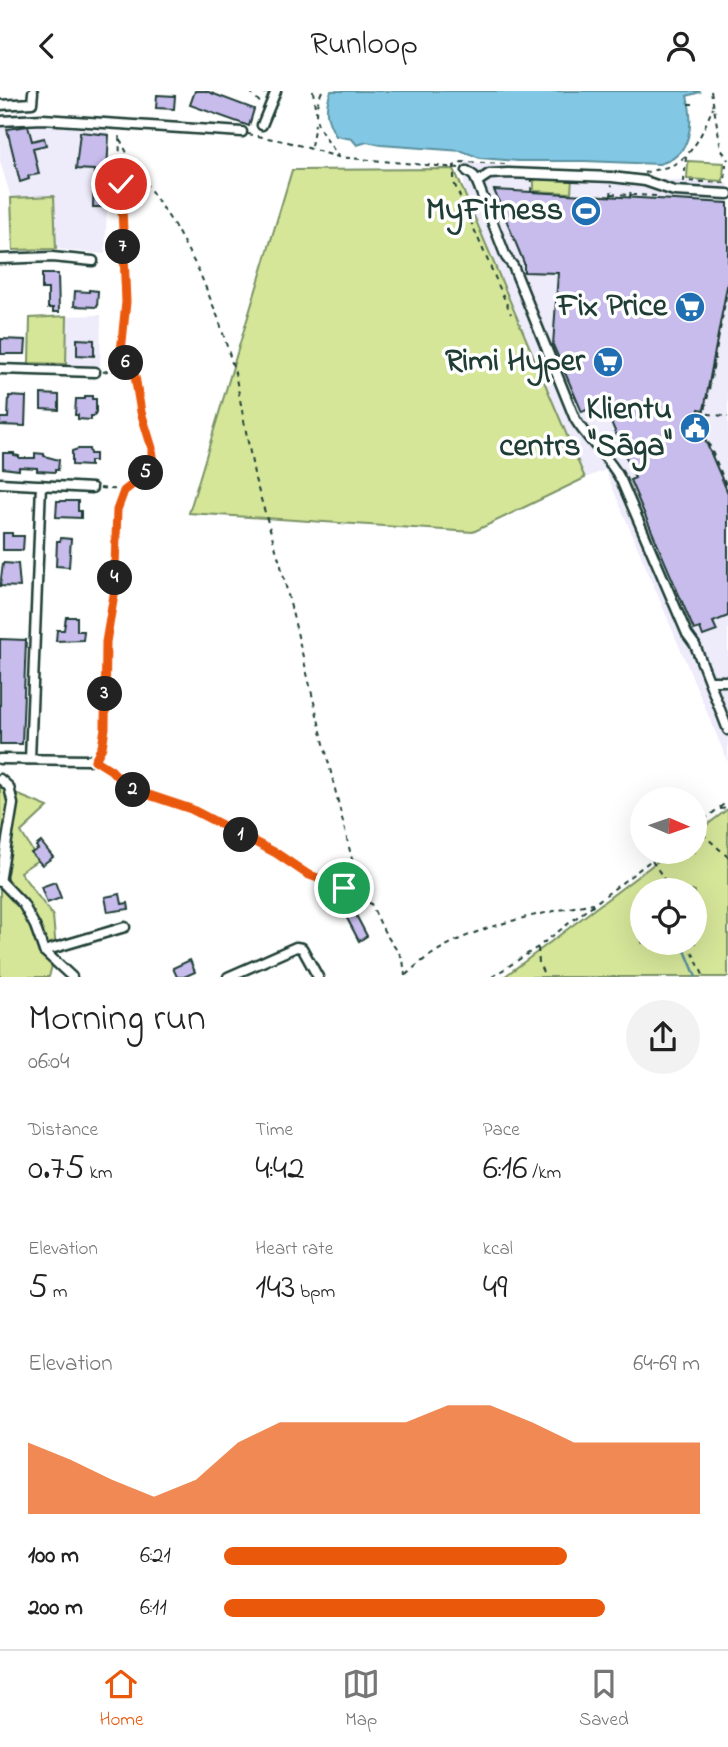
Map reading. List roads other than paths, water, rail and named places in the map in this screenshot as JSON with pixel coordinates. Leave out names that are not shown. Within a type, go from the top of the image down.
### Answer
[{"type":"street","points":[[0,105],[32,103],[33,92]]},
{"type":"street","points":[[262,125],[275,93]]},
{"type":"street","points":[[0,121],[43,119],[242,132]]},
{"type":"street","points":[[467,171],[477,182],[575,419],[621,480],[687,633],[695,645],[728,730]]},
{"type":"street","points":[[477,182],[489,174],[508,173],[612,177],[645,181],[674,191],[728,194]]},
{"type":"street","points":[[0,259],[52,257],[93,261]]},
{"type":"street","points":[[0,369],[94,372]]},
{"type":"street","points":[[0,483],[92,488]]},
{"type":"street","points":[[30,759],[41,485]]},
{"type":"street","points":[[710,681],[728,681]]},
{"type":"street","points":[[0,759],[92,760]]},
{"type":"street","points":[[0,779],[9,787],[13,804],[0,881],[23,904],[44,951],[72,977]]},
{"type":"street","points":[[44,951],[125,927]]},
{"type":"street","points":[[228,977],[296,947],[302,948],[318,977]]},
{"type":"water","points":[[331,91],[700,92],[687,96],[690,127],[684,146],[670,160],[659,164],[518,161],[480,158],[462,151],[367,142],[357,145],[352,139],[336,136],[333,130],[327,109]]},
{"type":"waterway","points":[[687,955],[696,977]]},
{"type":"place","name":"MyFitness","points":[[586,211]]},
{"type":"place","name":"Fix Price","points":[[690,307]]},
{"type":"place","name":"Rimi Hyper","points":[[608,362]]},
{"type":"place","name":"Klientu centrs \"Sāga\"","points":[[695,428]]}]
